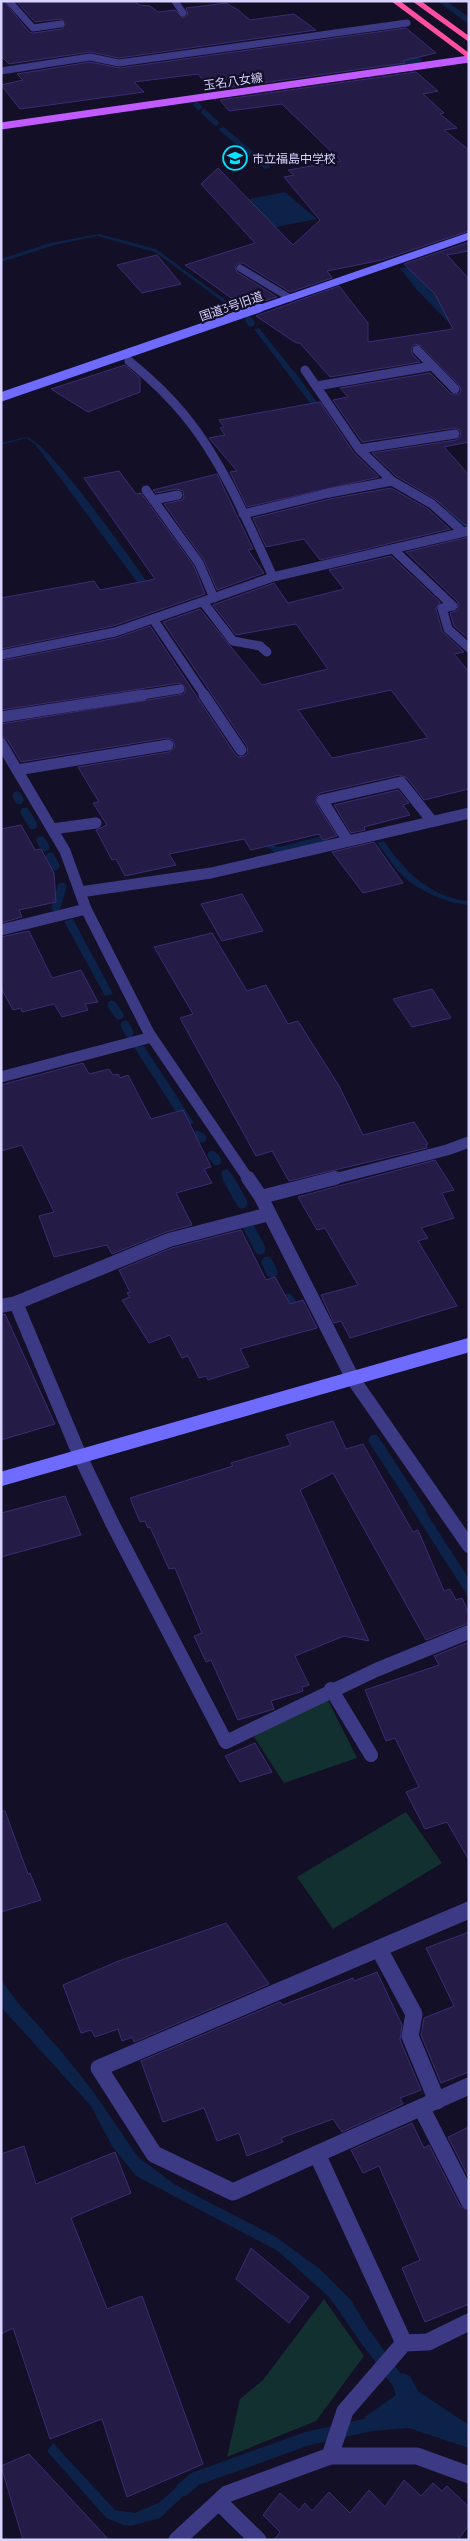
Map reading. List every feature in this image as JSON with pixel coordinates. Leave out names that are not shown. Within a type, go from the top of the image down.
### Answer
[{"type":"highway","points":[[395,1],[469,58]]},
{"type":"highway","points":[[416,1],[469,40]]},
{"type":"main road","name":"玉名八女線","points":[[1,126],[469,58]]},
{"type":"street","points":[[9,1],[33,28],[61,24]]},
{"type":"street","points":[[175,1],[183,13]]},
{"type":"street","points":[[1,71],[90,57],[120,63],[165,58],[407,22]]},
{"type":"street","name":"国道3号旧道","points":[[1,397],[469,236]]},
{"type":"street","points":[[240,268],[290,298]]},
{"type":"street","points":[[416,350],[454,389]]},
{"type":"street","points":[[129,360],[172,399],[205,444],[243,514],[273,577]]},
{"type":"street","points":[[317,386],[432,366]]},
{"type":"street","points":[[305,370],[338,421],[359,449],[392,481],[432,504],[466,532]]},
{"type":"street","points":[[359,449],[455,434]]},
{"type":"street","points":[[243,514],[329,493],[392,481]]},
{"type":"street","points":[[146,490],[199,562],[214,598]]},
{"type":"street","points":[[153,500],[178,495]]},
{"type":"street","points":[[1,655],[114,632],[273,577],[466,532]]},
{"type":"street","points":[[392,549],[453,606],[442,608],[448,629],[469,648]]},
{"type":"street","points":[[203,602],[232,641],[260,646],[267,652]]},
{"type":"street","points":[[153,619],[241,750]]},
{"type":"street","points":[[1,717],[180,689]]},
{"type":"street","points":[[1,743],[65,851],[86,909],[152,1037],[261,1197],[353,1379],[469,1546]]},
{"type":"street","points":[[17,770],[168,746]]},
{"type":"street","points":[[348,841],[322,800],[400,782],[432,821]]},
{"type":"street","points":[[80,892],[211,873],[469,813]]},
{"type":"street","points":[[52,829],[96,822]]},
{"type":"street","points":[[1,930],[86,909]]},
{"type":"street","points":[[1,1077],[152,1037]]},
{"type":"street","points":[[261,1197],[447,1150],[469,1142]]},
{"type":"street","points":[[1,1306],[16,1303],[169,1240],[269,1214]]},
{"type":"street","points":[[16,1303],[80,1456],[112,1523],[226,1742],[331,1689],[415,1652],[469,1632]]},
{"type":"street","points":[[1,1479],[469,1345]]},
{"type":"street","points":[[331,1689],[371,1755]]},
{"type":"street","points":[[469,1910],[99,2068],[154,2154],[233,2192],[469,2086]]},
{"type":"street","points":[[379,1949],[414,2014],[410,2036],[429,2105],[469,2201]]},
{"type":"street","points":[[317,2154],[404,2343]]},
{"type":"street","points":[[330,2456],[345,2411],[404,2343],[428,2342],[469,2322]]},
{"type":"street","points":[[177,2540],[227,2494],[330,2456],[417,2456],[469,2475]]},
{"type":"street","points":[[219,2502],[258,2540]]},
{"type":"green space","points":[[326,1696],[357,1758],[284,1783],[252,1734]]},
{"type":"green space","points":[[406,1812],[442,1863],[333,1929],[297,1877]]},
{"type":"green space","points":[[324,2299],[364,2356],[316,2421],[227,2457],[240,2399],[263,2380]]},
{"type":"water","points":[[224,127],[271,167],[265,169],[218,129]]},
{"type":"water","points":[[285,192],[317,219],[271,228],[241,201]]},
{"type":"water","points":[[99,234],[156,249],[235,307],[231,308],[155,252],[97,236],[55,245],[1,262],[1,259],[50,243]]},
{"type":"water","points":[[410,267],[469,332],[461,335],[416,289],[400,268]]},
{"type":"water","points":[[259,328],[300,379],[371,477],[320,416],[254,329]]},
{"type":"water","points":[[26,437],[38,444],[75,485],[137,568],[164,606],[163,608],[138,618],[132,615],[154,605],[35,444],[26,438],[1,445],[1,443]]},
{"type":"water","points":[[151,630],[222,735],[238,764],[271,843],[276,847],[283,846],[326,835],[329,840],[276,853],[265,846],[233,764]]},
{"type":"water","points":[[384,841],[400,863],[420,881],[442,895],[469,901],[469,905],[435,896],[404,877],[377,843]]},
{"type":"water","points":[[73,919],[113,994],[105,996],[64,921]]},
{"type":"water","points":[[144,1046],[194,1123],[185,1126],[134,1047]]},
{"type":"water","points":[[418,1500],[469,1579],[469,1598],[408,1503]]},
{"type":"water","points":[[1,1980],[92,2090],[138,2157],[174,2184],[276,2237],[320,2269],[351,2300],[376,2342],[368,2353],[330,2298],[278,2251],[136,2176],[112,2146],[91,2106],[1,2007]]},
{"type":"water","points":[[403,2373],[410,2376],[418,2391],[469,2425],[469,2448],[409,2428],[361,2432],[366,2416],[396,2395],[392,2384]]},
{"type":"water","points":[[53,2443],[115,2510],[135,2513],[160,2502],[189,2476],[196,2484],[160,2518],[131,2526],[124,2525],[106,2518],[47,2451]]},
{"type":"building","points":[[1,1],[4,1],[29,32],[33,33],[62,29],[66,23],[61,19],[35,22],[16,1],[135,1],[139,5],[150,6],[158,12],[175,10],[183,18],[188,15],[186,8],[226,3],[250,20],[294,14],[316,30],[119,58],[90,52],[9,64],[1,56]]},
{"type":"building","points":[[406,28],[436,53],[403,61],[405,63],[212,90],[198,74],[134,82],[144,92],[20,109],[1,85],[23,80],[17,74],[90,62],[120,68]]},
{"type":"building","points":[[416,72],[438,91],[423,94],[444,113],[440,114],[457,128],[444,130],[469,150],[469,231],[382,260],[327,271],[332,278],[290,292],[243,263],[238,263],[235,267],[237,272],[277,297],[244,307],[185,265],[255,243],[201,184],[218,168],[293,245],[320,220],[284,177],[294,175],[288,170],[341,161],[282,104],[229,111],[220,100]]},
{"type":"building","points":[[469,242],[469,251],[447,255],[469,279],[469,442],[444,447],[469,475],[469,525],[465,525],[435,499],[396,476],[372,453],[456,440],[461,436],[460,430],[454,428],[362,442],[333,400],[348,397],[340,388],[430,373],[451,394],[459,394],[461,390],[459,385],[421,346],[415,344],[411,349],[412,354],[420,362],[330,377],[300,343],[296,343],[256,316],[339,286],[368,323],[368,342],[453,329],[435,294],[404,264]]},
{"type":"building","points":[[157,255],[181,284],[142,293],[117,265]]},
{"type":"building","points":[[125,365],[140,378],[140,392],[88,412],[51,389]]},
{"type":"building","points":[[320,402],[354,453],[379,477],[247,507],[230,472],[237,471],[209,438],[225,435],[220,428],[224,427],[219,420]]},
{"type":"building","points":[[119,471],[136,494],[141,493],[194,566],[205,594],[113,626],[1,649],[1,598],[94,581],[100,590],[155,579],[84,478]]},
{"type":"building","points":[[217,474],[253,549],[248,550],[264,573],[217,590],[204,560],[164,504],[182,500],[184,497],[183,491],[177,489],[156,493],[153,490]]},
{"type":"building","points":[[391,488],[428,509],[450,529],[320,560],[304,539],[266,547],[253,518],[330,499]]},
{"type":"building","points":[[469,537],[469,639],[454,626],[450,613],[458,610],[458,602],[406,552]]},
{"type":"building","points":[[391,556],[440,602],[436,609],[442,631],[464,652],[454,654],[469,672],[469,789],[424,800],[407,778],[400,775],[320,793],[316,797],[316,803],[337,836],[323,840],[319,834],[251,850],[244,839],[169,854],[176,865],[125,876],[116,859],[112,860],[96,830],[107,825],[93,803],[99,802],[78,767],[169,752],[175,747],[173,740],[167,738],[21,762],[7,739],[1,736],[1,724],[184,694],[186,688],[179,683],[1,710],[1,661],[116,638],[150,626],[235,754],[238,757],[245,756],[248,753],[247,746],[163,622],[200,609],[262,685],[328,669],[296,624],[236,635],[213,605],[274,583],[288,603],[344,589],[329,570]],"holes":[[[391,690],[428,738],[332,758],[298,710]]]},
{"type":"building","points":[[398,790],[409,803],[403,805],[410,815],[364,827],[365,830],[351,833],[334,805]]},
{"type":"building","points":[[21,825],[35,850],[41,849],[54,873],[56,902],[19,910],[22,917],[1,923],[1,829]]},
{"type":"building","points":[[374,842],[403,883],[363,893],[332,852]]},
{"type":"building","points":[[242,894],[263,931],[222,941],[201,904]]},
{"type":"building","points":[[29,931],[52,978],[81,970],[98,1002],[85,1004],[88,1010],[62,1017],[54,1004],[22,1012],[21,1008],[13,1010],[1,988],[1,937]]},
{"type":"building","points":[[212,933],[247,991],[266,985],[288,1024],[298,1021],[339,1086],[363,1135],[414,1122],[428,1144],[426,1145],[427,1148],[289,1181],[272,1151],[256,1156],[180,1018],[193,1014],[154,947]]},
{"type":"building","points":[[432,989],[451,1018],[412,1027],[393,999]]},
{"type":"building","points":[[83,1063],[89,1074],[109,1069],[113,1075],[118,1074],[120,1078],[128,1075],[151,1119],[183,1110],[211,1167],[204,1169],[212,1183],[176,1193],[192,1225],[166,1232],[112,1254],[107,1245],[54,1257],[39,1216],[54,1212],[22,1145],[1,1151],[1,1085]]},
{"type":"building","points":[[435,1160],[454,1190],[442,1193],[454,1218],[421,1228],[428,1238],[418,1241],[457,1306],[350,1338],[341,1321],[334,1323],[321,1295],[358,1285],[325,1228],[317,1230],[298,1197]]},
{"type":"building","points":[[241,1230],[266,1280],[275,1277],[290,1304],[303,1300],[317,1328],[240,1349],[249,1367],[208,1380],[206,1376],[199,1378],[188,1356],[182,1358],[170,1335],[149,1343],[122,1300],[130,1297],[127,1293],[130,1292],[119,1270],[172,1248]]},
{"type":"building","points":[[5,1314],[55,1424],[1,1440],[1,1315]]},
{"type":"building","points":[[333,1421],[346,1449],[363,1444],[413,1532],[418,1530],[444,1591],[450,1589],[456,1600],[462,1598],[469,1614],[469,1623],[426,1640],[333,1473],[300,1490],[369,1641],[344,1636],[295,1656],[309,1685],[302,1687],[303,1691],[271,1701],[274,1709],[238,1720],[211,1660],[206,1662],[194,1636],[202,1633],[175,1568],[169,1569],[150,1527],[148,1528],[145,1521],[140,1522],[130,1498],[233,1466],[231,1463],[291,1445],[286,1435]]},
{"type":"building","points":[[65,1496],[81,1535],[1,1557],[1,1513]]},
{"type":"building","points":[[469,1642],[469,1860],[447,1822],[425,1829],[406,1792],[419,1787],[395,1738],[386,1741],[365,1690],[439,1665],[434,1656]]},
{"type":"building","points":[[255,1743],[272,1772],[240,1782],[225,1756]]},
{"type":"building","points":[[1,1811],[5,1811],[28,1874],[30,1873],[41,1900],[1,1912]]},
{"type":"building","points":[[226,1923],[269,1984],[134,2042],[132,2037],[122,2041],[118,2029],[95,2037],[91,2030],[81,2033],[63,1985],[116,1962]]},
{"type":"building","points":[[469,1932],[469,2072],[441,2083],[421,2035],[424,2018],[454,2006],[426,1948]]},
{"type":"building","points":[[377,1972],[402,2025],[400,2040],[421,2090],[400,2098],[403,2104],[342,2132],[333,2119],[281,2138],[283,2142],[247,2156],[239,2133],[217,2141],[204,2108],[163,2122],[141,2061],[280,2002],[283,2005],[353,1978],[354,1981]]},
{"type":"building","points":[[412,2123],[424,2148],[429,2145],[460,2206],[469,2211],[469,2304],[425,2322],[402,2268],[420,2260],[379,2166],[363,2173],[351,2150]]},
{"type":"building","points":[[469,2127],[469,2178],[448,2137]]},
{"type":"building","points":[[24,2146],[36,2184],[115,2152],[131,2193],[71,2218],[107,2309],[142,2296],[203,2464],[127,2497],[102,2419],[50,2439],[13,2328],[1,2334],[1,2154]]},
{"type":"building","points":[[251,2248],[309,2297],[289,2323],[236,2279]]},
{"type":"building","points":[[29,2454],[109,2540],[23,2540],[1,2466]]},
{"type":"building","points":[[404,2480],[421,2496],[433,2483],[442,2491],[447,2486],[469,2507],[469,2525],[458,2540],[274,2540],[280,2532],[263,2515],[280,2493],[299,2510],[305,2503],[312,2511],[329,2492],[350,2513],[369,2490],[385,2507]]},
{"type":"waterway","points":[[442,1],[469,21]]},
{"type":"waterway","points":[[390,64],[419,60]]},
{"type":"waterway","points":[[196,104],[199,107]]},
{"type":"waterway","points":[[204,112],[216,123]]},
{"type":"waterway","points":[[441,511],[469,525]]},
{"type":"waterway","points":[[17,796],[19,800]]},
{"type":"waterway","points":[[25,812],[33,825]]},
{"type":"waterway","points":[[41,841],[45,847]]},
{"type":"waterway","points":[[50,857],[55,866]]},
{"type":"waterway","points":[[56,907],[62,887]]},
{"type":"waterway","points":[[112,1005],[119,1015]]},
{"type":"waterway","points":[[125,1025],[129,1033]]},
{"type":"waterway","points":[[197,1135],[202,1138]]},
{"type":"waterway","points":[[212,1155],[217,1161]]},
{"type":"waterway","points":[[226,1174],[228,1178]]},
{"type":"waterway","points":[[228,1178],[242,1203]]},
{"type":"waterway","points":[[248,1226],[260,1249]]},
{"type":"waterway","points":[[267,1262],[272,1272]]},
{"type":"waterway","points":[[288,1299],[298,1315]]},
{"type":"waterway","points":[[374,1440],[421,1512]]},
{"type":"waterway","points":[[365,2336],[405,2391]]},
{"type":"waterway","points":[[183,2489],[195,2479],[306,2439],[376,2423]]},
{"type":"place","name":"市立福島中学校","points":[[235,158]]}]
